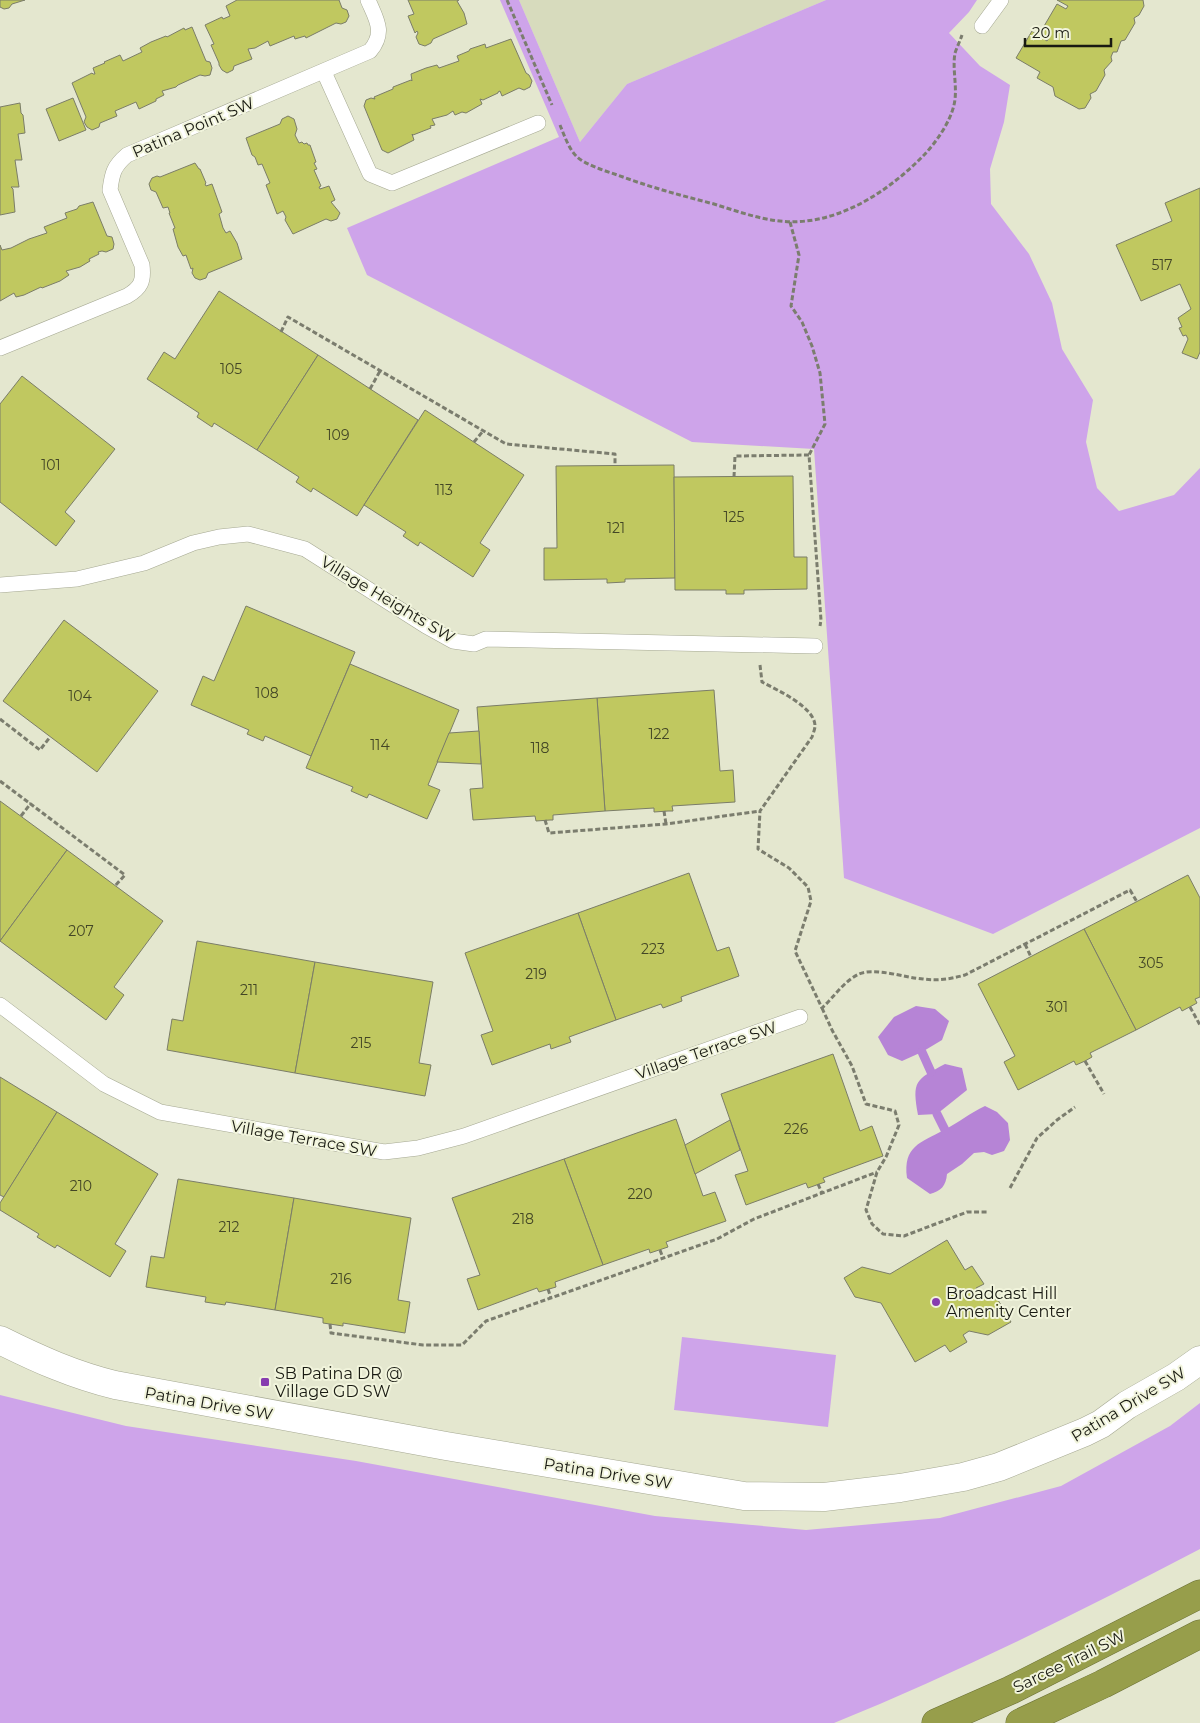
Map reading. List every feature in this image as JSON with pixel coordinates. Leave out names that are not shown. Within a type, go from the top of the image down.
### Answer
[{"type":"highway","name":"Sarcee Trail SW","points":[[936,1723],[1012,1690],[1200,1594]]},
{"type":"highway","points":[[1020,1723],[1103,1684],[1200,1634]]},
{"type":"street","name":"Patina Drive SW","points":[[0,1340],[47,1363],[115,1386],[437,1444],[744,1496],[824,1497],[963,1477],[999,1467],[1086,1432],[1101,1424],[1127,1405],[1176,1377],[1200,1360]]},
{"type":"lane","name":"Patina Point SW","points":[[0,348],[127,296],[136,290],[143,277],[142,265],[110,190],[115,166],[127,154],[366,54],[374,46],[380,30],[368,0]]},
{"type":"lane","points":[[982,26],[1001,0]]},
{"type":"lane","points":[[324,72],[370,174],[392,183],[538,123]]},
{"type":"lane","name":"Village Heights SW","points":[[0,586],[77,580],[144,563],[193,543],[218,537],[248,534],[305,549],[426,626],[453,641],[474,644],[486,640],[815,646]]},
{"type":"lane","name":"Village Terrace SW","points":[[0,1005],[104,1084],[160,1112],[384,1152],[418,1148],[464,1136],[800,1017]]},
{"type":"path","points":[[508,0],[553,108]]},
{"type":"path","points":[[557,117],[573,151],[580,159],[593,166],[648,186],[763,218],[790,222],[818,219],[849,209],[878,193],[898,179],[926,153],[950,117],[954,104],[955,53],[964,30],[982,26]]},
{"type":"path","points":[[790,222],[800,255],[791,306],[802,322],[812,346],[820,373],[826,424],[809,456],[821,620],[815,646]]},
{"type":"path","points":[[281,332],[288,317],[506,444],[615,454],[615,466]]},
{"type":"path","points":[[370,389],[380,371]]},
{"type":"path","points":[[474,442],[483,431]]},
{"type":"path","points":[[734,476],[735,456],[809,456]]},
{"type":"path","points":[[758,645],[762,682],[810,712],[815,726],[812,737],[760,811],[758,850],[789,868],[808,887],[811,901],[795,951],[832,1030],[852,1066],[866,1104],[895,1111],[899,1125],[886,1157],[877,1172],[866,1210],[872,1224],[883,1234],[904,1236],[966,1212],[988,1212]]},
{"type":"path","points":[[0,719],[40,750],[50,736]]},
{"type":"path","points":[[0,781],[124,875],[115,886]]},
{"type":"path","points":[[21,816],[31,803]]},
{"type":"path","points":[[664,811],[666,824]]},
{"type":"path","points":[[545,820],[549,833],[666,824],[760,811]]},
{"type":"path","points":[[800,1017],[822,1008],[845,984],[859,974],[869,972],[949,980],[965,975],[1130,890],[1137,902]]},
{"type":"path","points":[[1025,944],[1031,957]]},
{"type":"path","points":[[1190,1007],[1200,1025]]},
{"type":"path","points":[[1085,1061],[1104,1094]]},
{"type":"path","points":[[1010,1188],[1037,1138],[1075,1107]]},
{"type":"path","points":[[330,1324],[331,1333],[423,1345],[462,1345],[486,1321],[717,1239],[754,1219],[877,1172]]},
{"type":"path","points":[[818,1184],[822,1194]]},
{"type":"path","points":[[660,1250],[663,1258]]},
{"type":"path","points":[[548,1289],[551,1298]]},
{"type":"shaded area","points":[[500,0],[519,0],[580,142],[627,84],[826,0],[977,0],[969,12],[949,33],[980,66],[1010,85],[1004,122],[990,169],[991,204],[1029,254],[1052,303],[1062,349],[1093,400],[1086,442],[1097,488],[1119,511],[1174,495],[1200,468],[1200,828],[993,934],[844,878],[814,449],[692,442],[367,275],[347,228],[559,137]]},
{"type":"shaded area","points":[[519,0],[826,0],[627,84],[580,142]]},
{"type":"shaded area","points":[[916,1006],[935,1009],[949,1021],[942,1040],[902,1061],[888,1055],[878,1037],[894,1017]]},
{"type":"shaded area","points":[[945,1064],[962,1068],[967,1090],[937,1114],[918,1115],[915,1095],[918,1083],[927,1074]]},
{"type":"shaded area","points":[[985,1106],[997,1112],[1008,1123],[1010,1140],[1004,1151],[992,1155],[984,1152],[974,1153],[947,1174],[942,1187],[930,1194],[907,1178],[906,1167],[908,1159],[915,1147]]},
{"type":"shaded area","points":[[682,1337],[836,1355],[828,1427],[674,1410]]},
{"type":"shaded area","points":[[0,1395],[126,1426],[356,1461],[655,1516],[806,1530],[940,1518],[1061,1486],[1170,1426],[1200,1403],[1200,1549],[1110,1596],[1019,1640],[927,1683],[834,1723],[0,1723]]},
{"type":"building","points":[[0,0],[25,0],[4,9],[0,7]]},
{"type":"building","points":[[237,0],[339,0],[342,8],[347,10],[349,16],[346,22],[336,23],[306,38],[305,36],[295,39],[294,36],[270,46],[268,41],[255,48],[248,49],[252,59],[234,66],[233,70],[227,73],[219,65],[211,45],[214,44],[205,25],[222,17],[223,19],[230,16],[226,6]]},
{"type":"building","points":[[408,0],[459,0],[457,1],[464,13],[467,24],[433,39],[431,43],[425,46],[419,44],[416,37],[418,33],[417,31],[415,33],[408,16],[414,14]]},
{"type":"building","points":[[1057,0],[1143,0],[1144,6],[1139,15],[1134,18],[1135,23],[1125,40],[1121,41],[1117,52],[1113,52],[1112,61],[1104,70],[1105,75],[1096,91],[1090,94],[1091,98],[1085,108],[1079,109],[1055,96],[1053,87],[1037,78],[1040,72],[1016,58],[1032,31],[1047,41],[1049,38],[1040,33],[1057,4],[1066,9],[1068,6]]},
{"type":"building","points":[[192,27],[206,61],[210,62],[212,68],[210,75],[200,75],[176,87],[162,91],[164,95],[139,109],[136,102],[115,111],[117,116],[100,123],[99,127],[92,130],[87,127],[84,122],[86,117],[72,83],[92,73],[95,74],[93,68],[104,62],[120,55],[123,61],[142,52],[140,48],[151,42],[167,37],[184,28],[185,30]]},
{"type":"building","points":[[511,39],[526,73],[532,81],[530,87],[524,90],[519,88],[502,96],[500,91],[483,100],[480,99],[482,104],[466,113],[462,112],[455,115],[453,111],[447,115],[432,119],[435,125],[412,134],[414,140],[388,153],[382,150],[364,106],[366,100],[375,99],[374,97],[393,89],[393,87],[412,81],[411,74],[437,65],[439,68],[459,61],[457,56],[470,49],[485,44],[486,48]]},
{"type":"building","points":[[73,98],[86,130],[59,141],[46,109]]},
{"type":"building","points":[[20,103],[25,133],[18,134],[22,160],[15,160],[19,187],[11,187],[13,189],[15,212],[0,215],[0,107]]},
{"type":"building","points":[[288,116],[294,119],[297,129],[295,135],[299,143],[302,142],[310,145],[316,162],[314,163],[317,169],[314,170],[321,186],[319,187],[320,189],[329,186],[335,200],[331,202],[340,213],[337,219],[331,221],[326,219],[293,234],[285,220],[286,217],[283,211],[277,214],[266,185],[270,183],[262,164],[258,165],[255,157],[252,155],[246,138],[280,124],[282,119]]},
{"type":"building","points":[[195,163],[200,169],[206,186],[212,184],[222,212],[219,214],[223,228],[226,233],[230,231],[237,243],[242,259],[208,273],[206,278],[200,280],[195,278],[192,273],[193,268],[191,269],[186,255],[183,256],[178,247],[173,229],[175,228],[168,207],[163,208],[156,192],[151,190],[149,184],[152,178],[160,177]]},
{"type":"building","points":[[1200,188],[1200,352],[1197,359],[1182,353],[1188,339],[1186,335],[1183,336],[1179,328],[1182,327],[1178,318],[1191,309],[1180,284],[1141,301],[1116,245],[1172,221],[1165,203]]},
{"type":"building","points":[[93,202],[107,236],[112,237],[113,249],[106,252],[98,252],[99,254],[89,259],[90,261],[80,267],[66,271],[69,275],[60,281],[24,295],[16,297],[14,293],[0,301],[0,245],[2,250],[11,248],[47,233],[44,227],[67,218],[65,213]]},
{"type":"building","points":[[219,291],[318,355],[257,450],[214,423],[212,427],[197,417],[199,413],[147,379],[164,352],[175,359]]},
{"type":"building","points":[[318,355],[418,420],[357,516],[313,488],[311,492],[296,482],[299,477],[257,450]]},
{"type":"building","points":[[22,376],[115,449],[65,512],[75,521],[56,546],[0,502],[0,404]]},
{"type":"building","points":[[425,410],[524,475],[480,543],[490,550],[473,577],[420,542],[418,546],[403,536],[406,532],[364,505]]},
{"type":"building","points":[[674,465],[675,578],[625,579],[625,582],[607,583],[607,579],[544,580],[544,548],[557,548],[556,466]]},
{"type":"building","points":[[793,476],[794,557],[807,557],[807,589],[744,590],[744,594],[726,594],[726,590],[675,590],[674,477]]},
{"type":"building","points":[[246,606],[355,652],[311,756],[265,736],[263,741],[247,734],[249,730],[191,705],[203,676],[214,681]]},
{"type":"building","points":[[64,620],[158,691],[97,772],[3,701]]},
{"type":"building","points":[[350,664],[459,710],[428,785],[440,790],[427,819],[369,794],[367,798],[351,791],[353,787],[306,768]]},
{"type":"building","points":[[714,690],[720,771],[733,770],[735,802],[672,806],[673,811],[654,812],[654,808],[605,811],[597,698]]},
{"type":"building","points":[[597,698],[605,811],[553,815],[553,820],[536,821],[535,816],[473,820],[470,789],[483,788],[477,707]]},
{"type":"building","points":[[479,731],[481,764],[437,762],[449,733]]},
{"type":"building","points":[[0,801],[67,850],[0,941]]},
{"type":"building","points":[[67,850],[163,921],[114,987],[124,995],[106,1020],[0,941]]},
{"type":"building","points":[[689,873],[717,951],[729,947],[739,976],[681,997],[682,1001],[663,1008],[661,1004],[616,1020],[578,913]]},
{"type":"building","points":[[1188,875],[1200,898],[1200,997],[1195,999],[1197,1003],[1182,1011],[1180,1007],[1136,1030],[1084,929]]},
{"type":"building","points":[[578,913],[616,1020],[569,1037],[571,1042],[551,1049],[550,1044],[492,1065],[481,1035],[493,1031],[465,953]]},
{"type":"building","points":[[1084,929],[1136,1030],[1090,1053],[1092,1057],[1085,1061],[1076,1065],[1074,1061],[1018,1090],[1004,1062],[1015,1056],[978,984]]},
{"type":"building","points":[[197,941],[315,962],[295,1073],[167,1050],[172,1019],[183,1021]]},
{"type":"building","points":[[315,962],[433,982],[419,1063],[431,1065],[425,1096],[295,1073]]},
{"type":"building","points":[[833,1054],[860,1131],[872,1126],[883,1156],[823,1178],[825,1182],[808,1188],[806,1183],[746,1205],[735,1175],[748,1171],[721,1094]]},
{"type":"building","points":[[0,1077],[57,1112],[4,1197],[0,1195]]},
{"type":"building","points":[[57,1112],[158,1174],[115,1244],[126,1251],[110,1277],[57,1245],[55,1248],[37,1237],[39,1234],[0,1210],[0,1203]]},
{"type":"building","points":[[676,1119],[703,1196],[715,1192],[726,1221],[666,1242],[668,1247],[650,1253],[649,1249],[603,1265],[564,1159]]},
{"type":"building","points":[[730,1120],[740,1150],[695,1174],[685,1145]]},
{"type":"building","points":[[564,1159],[603,1265],[555,1282],[556,1287],[539,1292],[537,1288],[478,1310],[467,1279],[480,1275],[452,1198]]},
{"type":"building","points":[[178,1179],[294,1198],[275,1310],[226,1302],[225,1305],[205,1302],[206,1297],[146,1287],[151,1256],[164,1258]]},
{"type":"building","points":[[294,1198],[411,1218],[398,1300],[410,1302],[405,1333],[343,1323],[343,1326],[323,1323],[323,1318],[275,1310]]},
{"type":"building","name":"Broadcast Hill Amenity Center","points":[[947,1240],[965,1270],[972,1266],[984,1284],[976,1288],[979,1295],[998,1300],[1011,1322],[988,1335],[969,1331],[963,1335],[967,1342],[950,1352],[945,1345],[915,1362],[881,1303],[855,1297],[844,1278],[862,1267],[890,1274]]},
{"type":"waterway","points":[[922,1052],[931,1072]]},
{"type":"waterway","points":[[937,1114],[945,1130]]},
{"type":"place","name":"Broadcast Hill Amenity Center","points":[[936,1302]]},
{"type":"place","name":"SB Patina DR @ Village GD SW","points":[[265,1382]]}]
